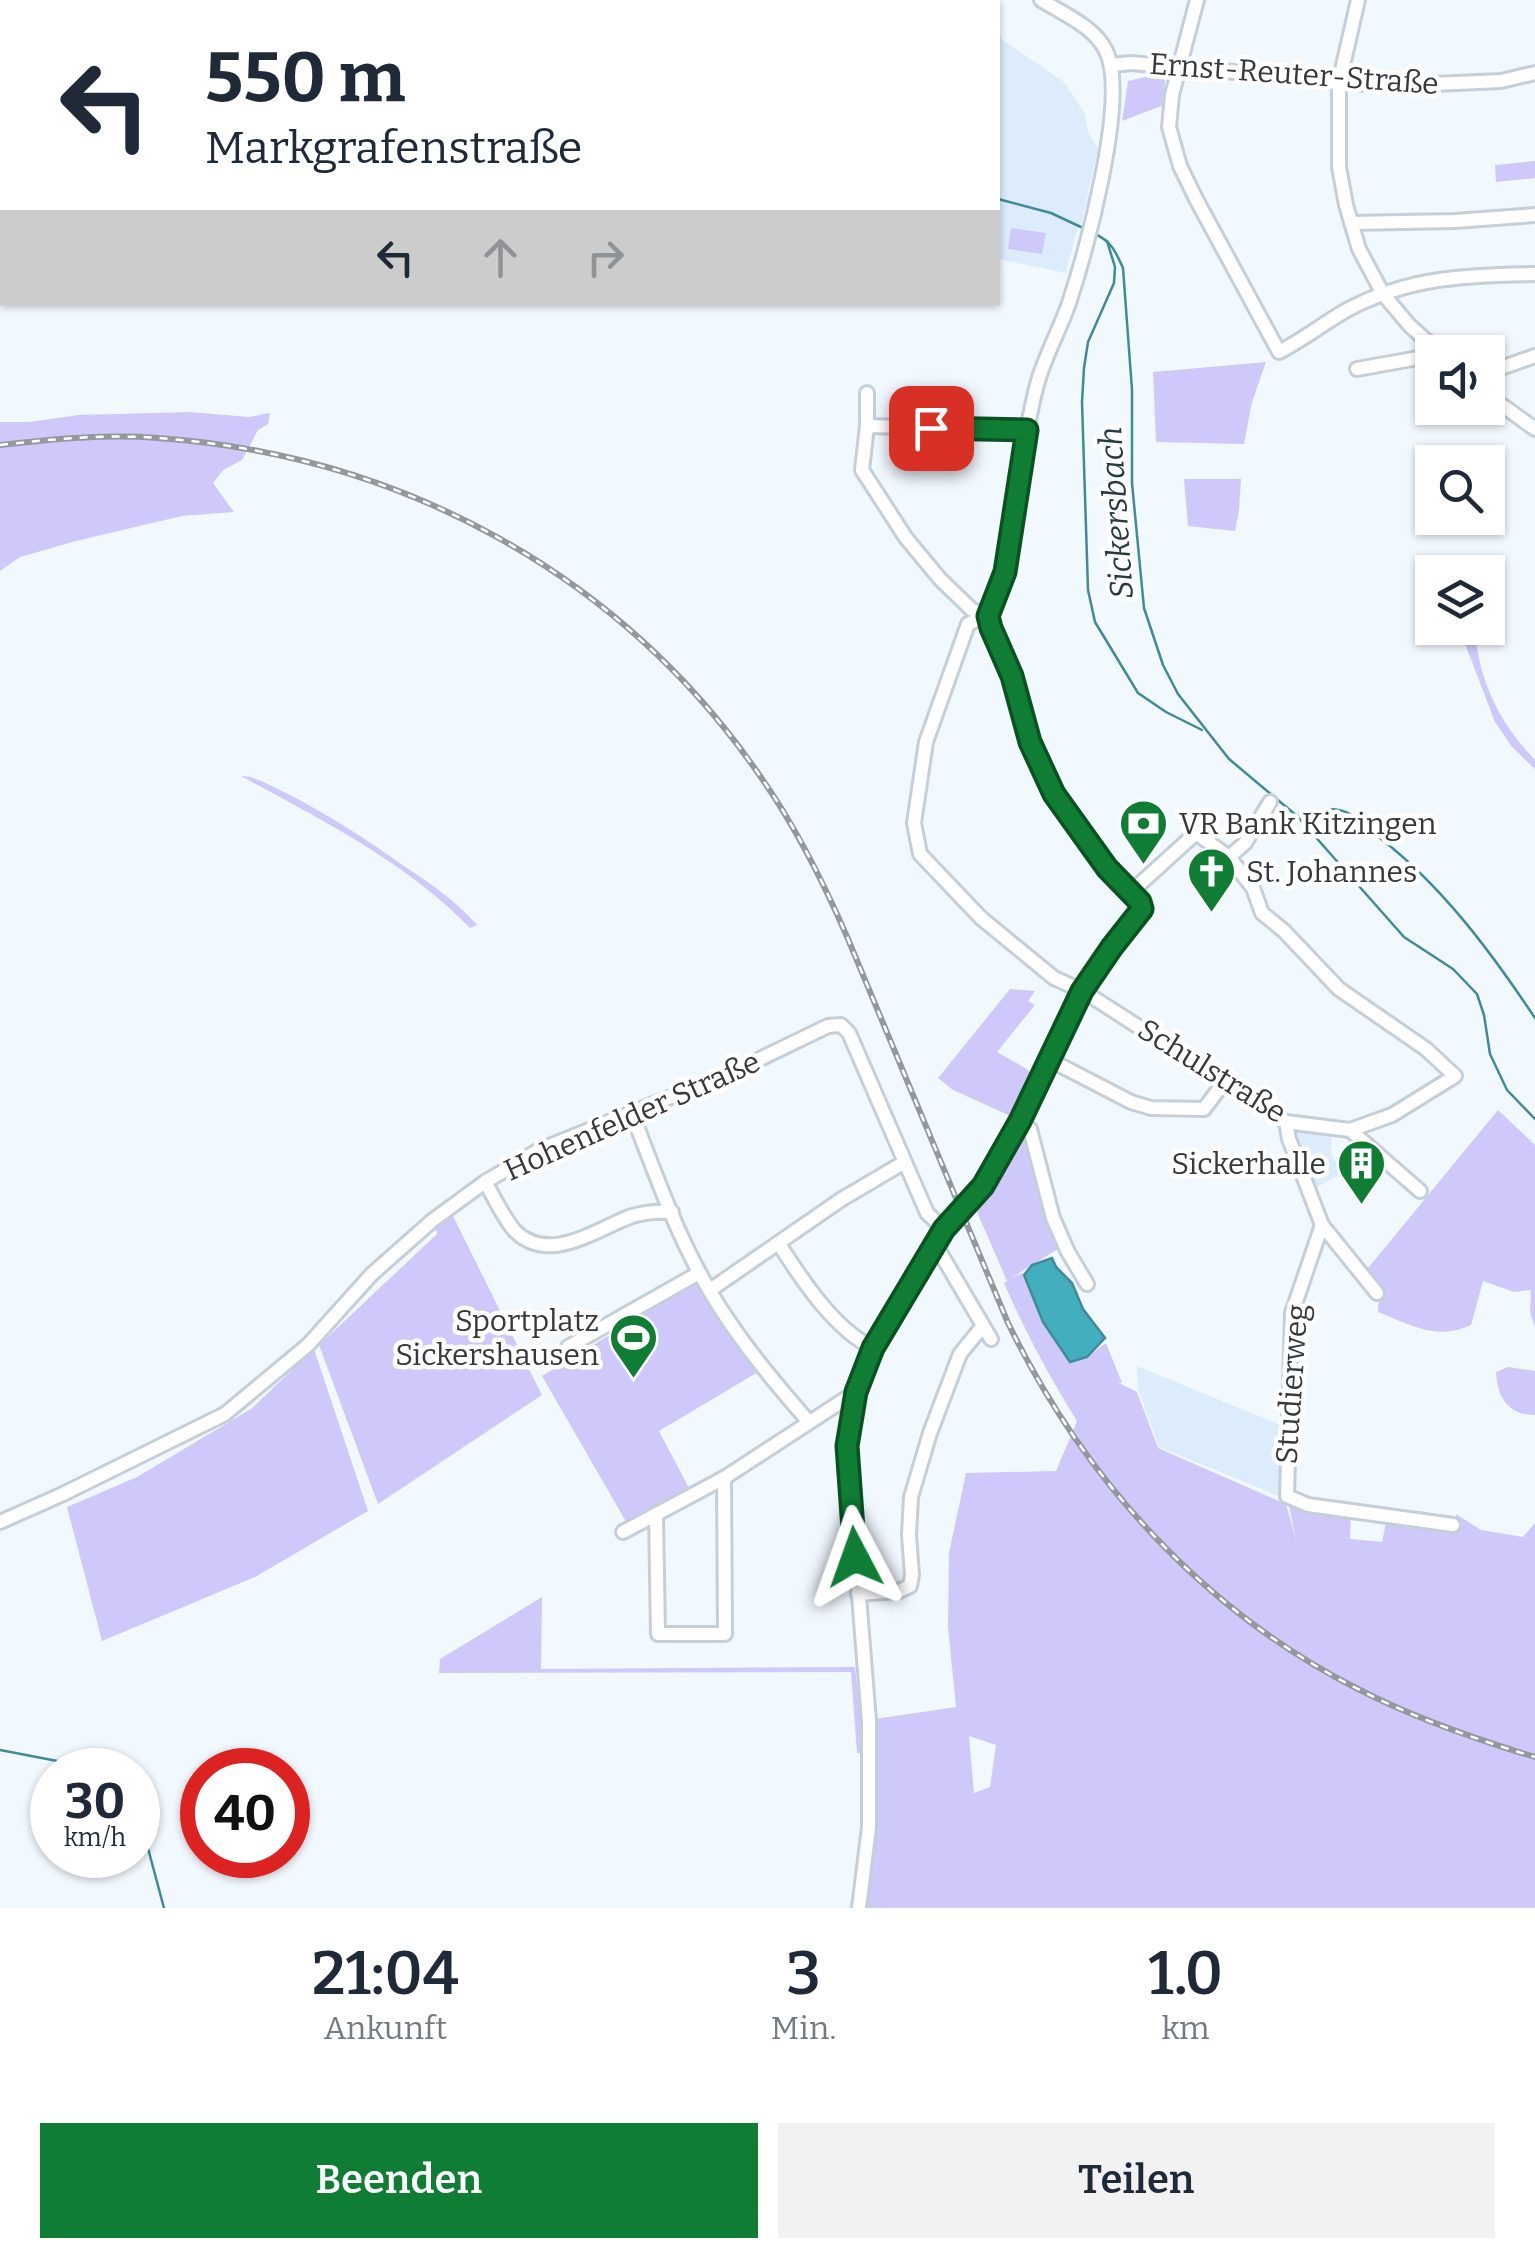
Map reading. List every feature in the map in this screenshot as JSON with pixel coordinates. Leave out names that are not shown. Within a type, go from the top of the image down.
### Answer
[{"type":"street","points":[[1041,0],[1087,29],[1103,44],[1112,65]]},
{"type":"street","points":[[1197,0],[1172,95],[1169,127],[1180,166],[1278,352],[1348,310],[1412,284],[1446,277],[1535,274]]},
{"type":"street","points":[[1358,0],[1339,83],[1341,184],[1360,249],[1383,294],[1420,335]]},
{"type":"street","name":"Ernst-Reuter-Straße","points":[[1112,65],[1132,63],[1339,83],[1412,85],[1501,82],[1535,73]]},
{"type":"street","name":"Schulstraße","points":[[1112,65],[1103,168],[1068,307],[1039,379],[1005,572],[988,616],[968,624],[926,742],[914,823],[920,854],[981,918],[1054,978],[1082,991],[1286,1122],[1350,1130],[1392,1116],[1455,1076],[1426,1049],[1339,989],[1284,931],[1257,917],[1253,888],[1229,856]]},
{"type":"street","points":[[1351,222],[1455,222],[1535,216]]},
{"type":"street","points":[[1505,367],[1535,356]]},
{"type":"street","points":[[1357,369],[1415,358]]},
{"type":"street","points":[[859,1908],[869,1827],[869,1722],[847,1446],[856,1392],[873,1348],[944,1229],[983,1186],[1020,1121],[1082,991],[1142,909],[1086,841],[1054,794],[1030,742],[1012,676],[988,616],[972,610],[940,578],[906,538],[862,470],[867,393]]},
{"type":"street","points":[[1505,407],[1532,424]]},
{"type":"street","points":[[867,426],[1027,430]]},
{"type":"street","points":[[1130,893],[1196,833],[1229,856],[1245,843],[1270,802]]},
{"type":"street","name":"Hohenfelder Straße","points":[[0,1522],[226,1414],[308,1345],[372,1274],[433,1220],[485,1182],[539,1150],[733,1072],[828,1026],[841,1025],[850,1033],[926,1213],[944,1229]]},
{"type":"street","points":[[1050,1060],[1131,1102],[1152,1108],[1204,1109],[1225,1081]]},
{"type":"street","points":[[632,1114],[699,1273],[730,1324],[808,1422]]},
{"type":"street","points":[[1020,1121],[1030,1129],[1053,1218],[1086,1284]]},
{"type":"street","points":[[1286,1122],[1322,1225],[1377,1293]]},
{"type":"street","points":[[1350,1130],[1420,1192]]},
{"type":"street","points":[[710,1290],[842,1199],[903,1163]]},
{"type":"street","points":[[485,1182],[514,1230],[532,1242],[554,1248],[635,1215],[672,1212]]},
{"type":"street","name":"Studierweg","points":[[1322,1225],[1292,1313],[1286,1496],[1308,1506],[1454,1525]]},
{"type":"street","points":[[779,1244],[801,1278],[852,1337],[873,1348]]},
{"type":"street","points":[[858,1594],[899,1591],[910,1586],[911,1497],[930,1433],[960,1354],[986,1333],[935,1244]]},
{"type":"street","points":[[568,1348],[699,1273]]},
{"type":"street","points":[[623,1532],[724,1478],[856,1392]]},
{"type":"street","points":[[656,1514],[658,1634],[725,1634],[724,1478]]},
{"type":"shaded area","points":[[1000,35],[1064,82],[1085,114],[1088,132],[1098,148],[1066,273],[1000,259]]},
{"type":"shaded area","points":[[1145,77],[1165,79],[1164,105],[1122,121],[1128,81]]},
{"type":"shaded area","points":[[1535,161],[1535,178],[1496,182],[1495,165]]},
{"type":"shaded area","points":[[1011,228],[1046,233],[1042,254],[1008,249]]},
{"type":"shaded area","points":[[1266,362],[1252,402],[1244,444],[1156,442],[1153,372]]},
{"type":"shaded area","points":[[190,412],[249,417],[270,413],[268,424],[258,430],[242,460],[223,470],[213,483],[234,512],[182,516],[76,541],[20,557],[0,571],[0,422]]},
{"type":"shaded area","points":[[1184,479],[1241,479],[1235,531],[1188,526]]},
{"type":"shaded area","points":[[1466,645],[1477,645],[1493,699],[1511,731],[1535,760],[1535,769],[1512,747],[1495,722]]},
{"type":"shaded area","points":[[241,776],[268,784],[346,827],[433,886],[477,925],[470,928],[418,883],[362,844]]},
{"type":"shaded area","points":[[1010,989],[1035,991],[1028,1001],[1035,1005],[997,1052],[1027,1069],[1037,1082],[1015,1118],[953,1090],[938,1078]]},
{"type":"shaded area","points":[[1498,1110],[1535,1145],[1535,1327],[1530,1312],[1531,1290],[1514,1292],[1483,1281],[1471,1325],[1458,1330],[1424,1329],[1378,1312],[1379,1296],[1364,1273]]},
{"type":"shaded area","points":[[1298,1130],[1332,1132],[1331,1153],[1342,1173],[1312,1190],[1292,1134]]},
{"type":"shaded area","points":[[1015,1134],[1025,1134],[1058,1249],[1011,1278],[1022,1273],[1043,1322],[1055,1337],[1087,1357],[1106,1343],[1119,1383],[1137,1392],[1158,1448],[1286,1504],[1296,1540],[1287,1496],[1351,1510],[1350,1539],[1382,1542],[1387,1518],[1455,1526],[1456,1514],[1481,1530],[1523,1537],[1535,1523],[1535,1908],[859,1908],[868,1753],[857,1753],[851,1672],[439,1673],[440,1659],[542,1597],[541,1669],[855,1667],[861,1721],[956,1707],[948,1627],[949,1553],[966,1473],[1056,1471],[1077,1421],[1020,1318],[977,1212]],"holes":[[[969,1736],[996,1745],[990,1787],[974,1793]]]},
{"type":"shaded area","points":[[449,1208],[542,1395],[378,1504],[319,1345],[437,1234],[433,1220]]},
{"type":"shaded area","points":[[697,1282],[758,1372],[659,1431],[689,1488],[628,1525],[542,1376]]},
{"type":"shaded area","points":[[314,1349],[368,1511],[255,1577],[102,1641],[67,1507],[137,1477],[251,1409]]},
{"type":"shaded area","points":[[1137,1366],[1283,1426],[1281,1497],[1159,1447],[1138,1388]]},
{"type":"shaded area","points":[[1508,1367],[1535,1371],[1535,1415],[1518,1412],[1502,1397],[1496,1372]]},
{"type":"water","points":[[1052,1258],[1105,1338],[1087,1357],[1070,1362],[1043,1322],[1024,1275],[1032,1265]]},
{"type":"waterway","points":[[1000,200],[1051,213],[1083,228]]},
{"type":"waterway","name":"Sickersbach","points":[[1095,234],[1112,248],[1123,268],[1132,390],[1132,483],[1144,608],[1163,665],[1178,694],[1229,759],[1297,816],[1404,937],[1453,969],[1477,994],[1490,1054],[1507,1090],[1535,1119]]},
{"type":"waterway","points":[[1107,241],[1115,267],[1114,283],[1088,342],[1082,402],[1088,590],[1095,622],[1138,693],[1202,730]]},
{"type":"waterway","points":[[1298,816],[1337,810],[1366,825],[1445,899],[1535,1018]]},
{"type":"waterway","points":[[0,1750],[30,1756]]},
{"type":"waterway","points":[[156,1878],[164,1908]]},
{"type":"railway","points":[[0,445],[79,438],[158,438],[248,449],[334,469],[418,499],[497,537],[571,584],[640,639],[702,702],[758,773],[796,833],[848,939],[1008,1323],[1038,1380],[1111,1487],[1199,1580],[1301,1657],[1401,1709],[1535,1757]]},
{"type":"place","name":"VR Bank Kitzingen","points":[[1144,866]]},
{"type":"place","name":"St. Johannes","points":[[1211,914]]},
{"type":"place","name":"Sickerhalle","points":[[1361,1206]]},
{"type":"place","name":"Sportplatz Sickershausen","points":[[634,1380]]},
{"type":"route","points":[[855,1557],[847,1446],[856,1392],[873,1348],[944,1229],[983,1186],[1020,1121],[1082,991],[1142,909],[1086,841],[1054,794],[1030,742],[1012,676],[988,616],[1005,572],[1027,430],[931,428]]}]
